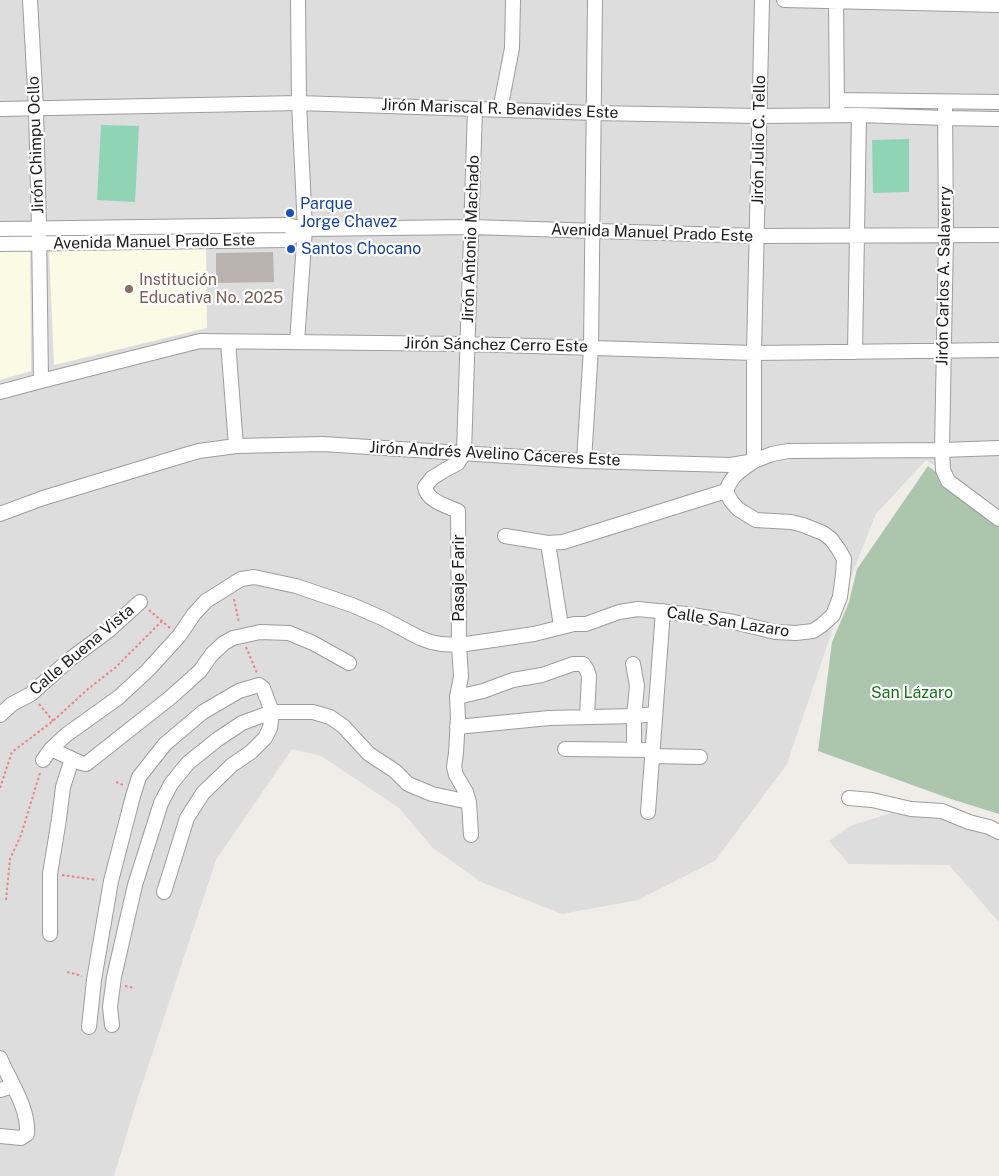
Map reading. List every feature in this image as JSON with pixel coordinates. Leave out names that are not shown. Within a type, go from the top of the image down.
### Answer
[{"type":"street","name":"Jirón Chimpu Ocllo","points":[[30,0],[36,108],[41,381]]},
{"type":"street","points":[[297,342],[305,229],[299,103],[298,0]]},
{"type":"street","points":[[500,110],[512,48],[513,0]]},
{"type":"street","points":[[584,460],[590,348],[593,231],[595,0]]},
{"type":"street","name":"Jirón Julio C. Tello","points":[[754,461],[754,352],[762,0]]},
{"type":"street","points":[[784,0],[968,2],[999,5]]},
{"type":"street","points":[[836,114],[844,1]]},
{"type":"street","points":[[837,100],[999,102]]},
{"type":"street","name":"Jirón Carlos A. Salaverry","points":[[945,102],[946,235],[943,351],[943,470],[948,481],[999,519]]},
{"type":"street","name":"Jirón Mariscal R. Benavides Este","points":[[0,109],[299,103],[760,116],[836,114],[999,119]]},
{"type":"street","name":"Jirón Antonio Machado","points":[[464,453],[474,109]]},
{"type":"street","points":[[855,352],[859,115]]},
{"type":"street","name":"Avenida Manuel Prado Este","points":[[0,229],[287,225],[305,229],[471,228],[757,236],[999,235]]},
{"type":"street","name":"Avenida Manuel Prado Este","points":[[0,244],[287,240],[305,229]]},
{"type":"street","name":"Jirón Sánchez Cerro Este","points":[[0,392],[200,341],[467,344],[754,352],[999,350]]},
{"type":"street","points":[[228,342],[236,446]]},
{"type":"street","name":"Jirón Andrés Avelino Cáceres Este","points":[[0,514],[43,498],[199,451],[236,446],[323,444],[584,460],[731,465],[754,461],[772,454],[788,451],[999,448]]},
{"type":"street","name":"Pasaje Farir","points":[[464,453],[458,463],[432,478],[425,487],[426,493],[430,498],[458,511],[461,677],[456,697],[457,727],[454,766],[456,775],[466,792],[469,802]]},
{"type":"street","points":[[505,536],[548,543],[564,542],[726,491],[730,480],[754,461]]},
{"type":"street","name":"Calle San Lazaro","points":[[47,754],[66,736],[119,697],[148,670],[179,636],[194,614],[206,601],[241,579],[254,577],[296,586],[352,605],[431,642],[459,645],[534,634],[560,626],[586,624],[619,612],[638,609],[734,622],[775,632],[796,633],[813,631],[822,625],[833,614],[840,597],[844,559],[840,550],[831,539],[814,530],[791,522],[756,520],[738,508],[726,491]]},
{"type":"street","points":[[548,543],[560,626]]},
{"type":"street","name":"Calle Buena Vista","points":[[0,715],[12,704],[31,694],[140,602]]},
{"type":"street","points":[[648,812],[663,611]]},
{"type":"street","points":[[47,754],[86,764],[171,697],[200,671],[212,654],[233,638],[260,632],[289,634],[312,643],[349,663]]},
{"type":"street","points":[[456,697],[483,691],[513,680],[542,675],[574,664],[582,664],[589,676],[587,717]]},
{"type":"street","points":[[633,664],[636,686],[634,749]]},
{"type":"street","points":[[89,1026],[94,980],[111,881],[139,777],[165,744],[203,712],[239,691],[259,685],[272,712],[270,728],[264,738],[251,752],[232,765],[203,793],[188,818],[164,892]]},
{"type":"street","points":[[112,1025],[110,1007],[114,977],[135,885],[161,803],[171,784],[188,763],[218,738],[242,723],[272,712],[313,712],[330,716],[343,726],[369,754],[395,771],[408,784],[432,794],[469,802],[471,835]]},
{"type":"street","points":[[457,727],[550,718],[655,714]]},
{"type":"street","points":[[565,749],[634,749],[653,753],[700,757]]},
{"type":"street","points":[[50,934],[50,874],[63,787],[72,759]]},
{"type":"street","points":[[848,798],[872,800],[911,809],[942,811],[999,832]]},
{"type":"street","points":[[0,1058],[7,1088],[26,1112],[28,1125],[27,1134],[21,1138],[0,1136]]},
{"type":"path","points":[[140,602],[179,636]]},
{"type":"path","points":[[0,788],[12,752],[53,721],[88,689],[116,667],[162,621]]},
{"type":"path","points":[[31,694],[53,721]]},
{"type":"path","points":[[6,900],[10,859],[22,835],[47,754]]},
{"type":"shaded area","points":[[0,0],[999,0],[999,510],[974,491],[926,460],[876,514],[848,584],[787,764],[715,861],[638,900],[562,914],[481,882],[433,848],[399,808],[321,756],[292,749],[216,860],[114,1176],[0,1176]]},
{"type":"shaded area","name":"Institución Educativa No. 2025","points":[[206,246],[207,328],[54,365],[49,249]]},
{"type":"shaded area","points":[[30,249],[31,371],[0,380],[0,250]]},
{"type":"shaded area","points":[[925,802],[999,823],[999,922],[949,865],[849,864],[829,841],[850,826]]},
{"type":"green space","points":[[101,125],[139,126],[135,202],[97,200]]},
{"type":"green space","points":[[909,139],[909,192],[873,193],[872,140]]},
{"type":"green space","name":"San Lázaro","points":[[928,466],[999,521],[999,814],[951,799],[818,751],[832,642],[849,602],[857,569]]},
{"type":"building","points":[[273,252],[274,282],[216,283],[216,253]]},
{"type":"place","name":"Parque Jorge Chavez","points":[[290,213]]},
{"type":"place","name":"Santos Chocano","points":[[291,249]]},
{"type":"place","name":"Institución Educativa No. 2025","points":[[129,289]]}]
